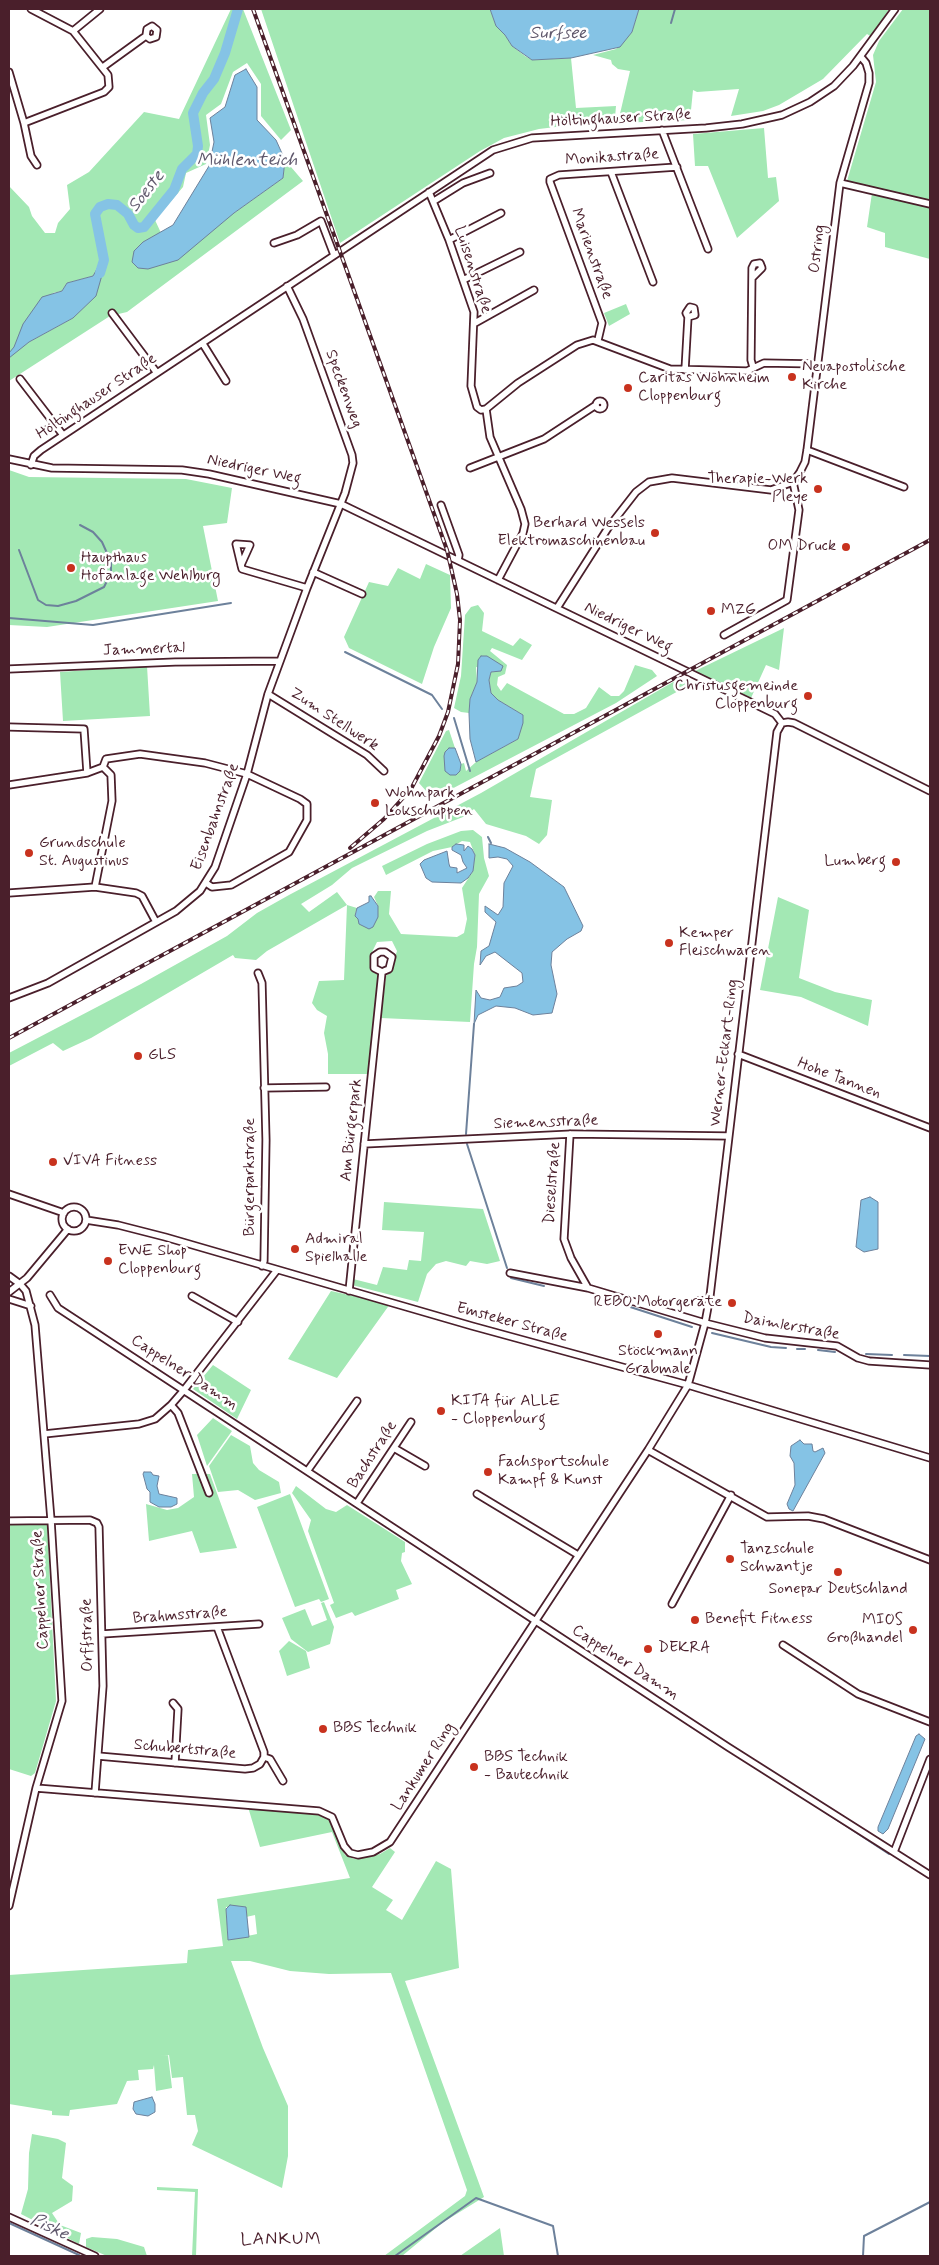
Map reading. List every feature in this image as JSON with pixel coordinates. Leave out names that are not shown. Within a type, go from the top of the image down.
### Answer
[{"type":"street","points":[[24,123],[104,92],[109,86],[110,81],[103,67],[74,31],[31,9]]},
{"type":"street","points":[[74,31],[100,9]]},
{"type":"street","name":"Höltinghauser Straße","points":[[9,459],[31,465],[34,456],[63,435],[493,150],[518,141],[539,137],[742,124],[782,115],[810,102],[834,86],[861,57],[895,9]]},
{"type":"street","points":[[103,67],[146,36]]},
{"type":"street","name":"Ostring","points":[[793,482],[805,462],[807,450],[840,183],[869,84],[869,73],[866,63],[861,57]]},
{"type":"street","points":[[9,72],[24,123],[31,156],[37,165]]},
{"type":"street","points":[[662,130],[708,249]]},
{"type":"street","name":"Monikastraße","points":[[550,179],[559,175],[677,167]]},
{"type":"street","points":[[611,172],[653,282]]},
{"type":"street","points":[[434,201],[462,183],[490,173]]},
{"type":"street","name":"Marienstraße","points":[[550,179],[602,323],[598,340]]},
{"type":"street","points":[[840,183],[930,204]]},
{"type":"street","name":"Luisenstraße","points":[[429,192],[449,240],[474,312],[475,323],[470,386],[477,407],[481,410],[486,408]]},
{"type":"street","points":[[449,240],[501,213]]},
{"type":"street","points":[[274,243],[297,235],[321,222],[334,255]]},
{"type":"street","points":[[463,280],[520,252]]},
{"type":"street","points":[[753,277],[751,360],[753,367]]},
{"type":"street","name":"Speckenweg","points":[[287,286],[303,318],[352,455],[352,473],[341,504]]},
{"type":"street","points":[[475,323],[534,290]]},
{"type":"street","points":[[112,312],[157,373]]},
{"type":"street","points":[[685,370],[688,317]]},
{"type":"street","points":[[498,580],[523,533],[525,524],[521,509],[490,437],[486,408],[518,384],[577,345],[598,340],[664,368],[747,371],[764,363],[818,364]]},
{"type":"street","points":[[202,344],[226,381]]},
{"type":"street","points":[[20,379],[63,435]]},
{"type":"street","points":[[470,468],[498,455],[544,439],[581,413],[596,406]]},
{"type":"street","points":[[807,450],[904,487]]},
{"type":"street","name":"Niedriger Weg","points":[[31,465],[52,468],[182,470],[209,474],[341,504],[775,714],[782,724]]},
{"type":"street","points":[[557,608],[610,527],[636,492],[649,482],[672,478],[771,490],[793,482],[800,510],[787,600],[724,635]]},
{"type":"street","name":"Eisenbahnstraße","points":[[9,998],[48,983],[156,922],[191,899],[206,883],[215,867],[247,774],[268,694],[313,572],[341,504]]},
{"type":"street","points":[[441,505],[459,556],[458,560]]},
{"type":"street","points":[[241,565],[242,569],[307,588]]},
{"type":"street","points":[[313,572],[362,594]]},
{"type":"street","name":"Jammertal","points":[[9,669],[175,662],[280,661]]},
{"type":"street","name":"Zum Stellwerk","points":[[268,694],[367,756],[384,771]]},
{"type":"street","points":[[782,724],[788,722],[794,724],[930,791]]},
{"type":"street","name":"Werner-Eckart-Ring","points":[[688,1385],[706,1323],[777,732],[782,724]]},
{"type":"street","points":[[9,727],[84,728],[87,773]]},
{"type":"street","points":[[104,767],[106,760],[140,754],[206,763],[247,774],[308,804],[307,820],[293,848],[281,857],[230,884],[212,887],[206,883]]},
{"type":"street","points":[[9,785],[87,773],[104,767]]},
{"type":"street","points":[[95,887],[112,801],[111,775],[104,767]]},
{"type":"street","points":[[9,893],[95,887],[136,893],[142,896],[156,922]]},
{"type":"street","name":"Am Bürgerpark","points":[[349,1291],[382,972]]},
{"type":"street","name":"Bürgerparkstraße","points":[[258,973],[262,983],[265,1160],[264,1261],[262,1266]]},
{"type":"street","name":"Hohe Tannen","points":[[738,1054],[930,1128]]},
{"type":"street","points":[[264,1088],[326,1087]]},
{"type":"street","name":"Siemensstraße","points":[[364,1144],[570,1134],[729,1136]]},
{"type":"street","name":"Dieselstraße","points":[[570,1134],[564,1239],[571,1258],[588,1288]]},
{"type":"street","name":"Emsteker Straße","points":[[9,1194],[64,1213],[70,1208],[80,1209],[86,1220],[118,1225],[165,1237],[349,1291],[688,1385],[930,1458]]},
{"type":"street","points":[[64,1213],[62,1220],[68,1229]]},
{"type":"street","points":[[68,1229],[78,1230],[86,1220]]},
{"type":"street","points":[[9,1292],[36,1268],[68,1229]]},
{"type":"street","points":[[44,1434],[139,1424],[155,1419],[172,1405],[277,1270]]},
{"type":"street","points":[[510,1273],[588,1288],[706,1323]]},
{"type":"street","name":"Cappelner Straße","points":[[9,1276],[20,1284],[31,1306],[36,1325],[51,1520],[62,1701],[36,1788],[9,1906]]},
{"type":"street","name":"Cappelner Damm","points":[[50,1294],[58,1308],[308,1470],[728,1747],[930,1875]]},
{"type":"street","points":[[192,1296],[238,1322]]},
{"type":"street","points":[[9,1299],[31,1306]]},
{"type":"street","name":"Daimlerstraße","points":[[706,1323],[765,1338],[837,1346],[858,1358],[868,1361],[930,1365]]},
{"type":"street","name":"Lankumer Ring","points":[[36,1788],[325,1812],[332,1817],[344,1846],[350,1853],[358,1855],[381,1849],[394,1836],[648,1450],[688,1385]]},
{"type":"street","points":[[308,1470],[357,1401]]},
{"type":"street","points":[[172,1405],[178,1413],[209,1493]]},
{"type":"street","name":"Bachstraße","points":[[358,1503],[411,1422]]},
{"type":"street","points":[[394,1448],[425,1466]]},
{"type":"street","points":[[648,1450],[767,1517],[808,1516],[824,1519],[930,1560]]},
{"type":"street","points":[[477,1494],[578,1555]]},
{"type":"street","points":[[672,1604],[730,1495]]},
{"type":"street","points":[[9,1521],[51,1520]]},
{"type":"street","name":"Orffstraße","points":[[51,1520],[90,1520],[97,1523],[99,1527],[103,1686],[95,1793]]},
{"type":"street","name":"Brahmsstraße","points":[[102,1634],[259,1624]]},
{"type":"street","name":"Schubertstraße","points":[[98,1756],[245,1769],[253,1768],[260,1764],[264,1758],[264,1752],[217,1627]]},
{"type":"street","points":[[783,1645],[858,1694],[930,1722]]},
{"type":"street","points":[[174,1703],[178,1709],[175,1763]]},
{"type":"street","name":"Schubertstraße","points":[[264,1758],[270,1759],[283,1781]]},
{"type":"street","points":[[894,1852],[930,1759]]},
{"type":"street","points":[[9,2217],[96,2256]]},
{"type":"green space","points":[[231,9],[243,9],[291,130],[281,140],[261,116],[261,84],[247,63],[233,72],[221,104],[206,115],[210,145],[206,164],[186,173],[183,187],[155,220],[161,233],[143,242],[234,213],[283,178],[285,160],[303,181],[127,312],[110,316],[9,381],[9,186],[29,207],[32,216],[45,233],[55,233],[58,223],[70,209],[67,185],[89,172],[144,112],[179,119]],"holes":[[[102,260],[96,295],[73,318],[17,350],[53,293],[62,291],[67,283],[93,276]]]},
{"type":"green space","points":[[261,9],[490,9],[496,26],[512,46],[525,56],[532,60],[571,58],[576,108],[616,106],[615,117],[619,118],[630,71],[618,69],[612,64],[611,60],[593,55],[616,49],[632,32],[639,9],[889,9],[872,37],[867,34],[823,79],[779,105],[763,111],[731,116],[739,89],[697,92],[693,90],[690,120],[572,125],[539,129],[504,138],[480,151],[340,243]]},
{"type":"green space","points":[[903,9],[930,9],[930,201],[847,181],[876,82],[873,55],[879,41]]},
{"type":"green space","points":[[764,128],[768,178],[776,177],[779,201],[737,238],[708,166],[695,166],[693,134]]},
{"type":"green space","points":[[872,193],[930,206],[930,259],[885,247],[885,233],[867,227]]},
{"type":"green space","points":[[626,304],[630,314],[609,326],[604,313]]},
{"type":"green space","points":[[9,470],[29,477],[186,479],[232,488],[227,523],[203,526],[218,601],[47,627],[9,625]]},
{"type":"green space","points":[[426,564],[450,575],[451,608],[434,647],[422,684],[349,648],[344,637],[369,582],[388,586],[398,568],[420,579]]},
{"type":"green space","points":[[478,605],[484,613],[482,631],[513,646],[520,638],[532,645],[522,660],[492,648],[490,651],[507,665],[505,674],[498,677],[497,685],[501,691],[507,683],[564,714],[574,714],[586,708],[599,687],[611,696],[619,696],[624,691],[635,665],[652,670],[657,676],[616,703],[442,794],[427,792],[419,783],[446,731],[449,730],[455,748],[449,748],[460,771],[461,764],[464,763],[466,771],[476,762],[518,739],[523,715],[498,700],[491,693],[489,680],[491,672],[497,672],[476,667],[477,682],[470,699],[469,713],[461,712],[454,708],[461,676],[465,615],[471,607]]},
{"type":"green space","points":[[784,628],[779,670],[766,665],[751,698],[693,672]]},
{"type":"green space","points":[[147,666],[150,716],[63,721],[60,672]]},
{"type":"green space","points":[[680,678],[693,683],[536,769],[530,797],[552,800],[547,835],[539,844],[526,836],[486,824],[474,809],[463,817],[427,831],[352,868],[332,885],[301,904],[309,912],[337,892],[347,905],[267,951],[256,960],[235,958],[233,955],[91,1038],[63,1051],[53,1043],[9,1066],[9,1053],[141,984],[227,936],[257,913],[289,895],[481,793]]},
{"type":"green space","points":[[473,830],[482,837],[484,858],[489,876],[479,894],[477,947],[470,1022],[381,1018],[386,976],[390,972],[397,951],[392,941],[377,942],[372,952],[372,968],[380,973],[369,1074],[328,1074],[328,1054],[324,1033],[327,1016],[317,1010],[312,1003],[319,981],[344,980],[347,905],[357,908],[355,915],[378,906],[374,897],[378,891],[391,891],[389,914],[401,934],[457,937],[464,933],[467,919],[462,888],[473,871],[475,855],[470,842],[462,841],[452,847],[433,851],[386,875],[382,866],[427,844],[461,831]]},
{"type":"green space","points":[[778,897],[809,910],[799,978],[835,992],[872,1000],[868,1026],[801,997],[760,990]]},
{"type":"green space","points":[[384,1202],[483,1209],[500,1261],[487,1264],[470,1261],[466,1266],[446,1261],[436,1264],[427,1274],[418,1302],[352,1285],[353,1279],[377,1285],[383,1267],[407,1270],[409,1260],[421,1261],[424,1232],[382,1230]]},
{"type":"green space","points":[[331,1291],[390,1304],[337,1378],[288,1359]]},
{"type":"green space","points":[[213,1365],[251,1390],[237,1419],[193,1389]]},
{"type":"green space","points":[[213,1418],[232,1431],[207,1466],[197,1435]]},
{"type":"green space","points":[[231,1435],[250,1446],[253,1463],[259,1470],[279,1482],[281,1493],[255,1500],[238,1490],[218,1492],[209,1466]]},
{"type":"green space","points":[[192,1474],[210,1474],[237,1548],[200,1553],[192,1531],[149,1541],[146,1504],[167,1510],[178,1508],[194,1497]]},
{"type":"green space","points":[[296,1486],[326,1509],[336,1512],[347,1505],[405,1542],[405,1552],[402,1553],[401,1561],[412,1584],[396,1590],[399,1599],[355,1616],[352,1612],[336,1618],[330,1605],[334,1603],[308,1531],[311,1520],[292,1493]]},
{"type":"green space","points":[[290,1494],[329,1599],[321,1602],[319,1599],[295,1607],[257,1507]]},
{"type":"green space","points":[[47,1523],[56,1701],[35,1773],[31,1776],[9,1769],[9,1525]]},
{"type":"green space","points":[[324,1602],[334,1627],[330,1644],[308,1652],[291,1639],[282,1618],[305,1609],[312,1626],[327,1620],[321,1603]]},
{"type":"green space","points":[[289,1641],[306,1651],[310,1668],[287,1676],[279,1651]]},
{"type":"green space","points":[[248,1807],[318,1814],[329,1819],[345,1855],[354,1859],[380,1854],[390,1848],[395,1852],[372,1887],[393,1900],[386,1910],[402,1920],[436,1861],[451,1869],[459,1968],[405,1981],[484,2197],[442,2223],[402,2256],[384,2256],[465,2196],[467,2190],[391,1973],[329,1974],[290,1971],[250,1961],[231,1961],[263,2048],[288,2106],[288,2156],[282,2188],[192,2145],[198,2131],[195,2115],[187,2115],[183,2077],[172,2078],[169,2055],[172,2088],[156,2091],[154,2065],[153,2069],[138,2070],[139,2080],[127,2081],[117,2104],[70,2110],[69,2116],[52,2115],[52,2111],[9,2104],[9,1975],[187,1963],[188,1950],[223,1946],[217,1899],[350,1878],[332,1832],[260,1847]],"holes":[[[226,1907],[245,1907],[246,1917],[255,1915],[257,1934],[228,1940]]]},
{"type":"green space","points":[[32,2134],[58,2139],[66,2143],[62,2178],[73,2186],[72,2201],[52,2213],[60,2225],[81,2233],[79,2244],[21,2214],[28,2189],[29,2153]]},
{"type":"green space","points":[[157,2187],[198,2189],[196,2256],[192,2256],[195,2192],[157,2190]]},
{"type":"green space","points":[[500,2228],[504,2256],[460,2256]]},
{"type":"green space","points":[[92,2237],[117,2239],[144,2247],[147,2256],[107,2256],[86,2247],[86,2239]]},
{"type":"water","name":"Surfsee","points":[[490,9],[639,9],[632,32],[620,47],[571,58],[532,60],[512,46],[496,26]]},
{"type":"water","name":"Mühlenteich","points":[[246,69],[257,87],[257,120],[276,140],[285,160],[283,178],[234,213],[178,260],[148,269],[138,268],[132,262],[134,251],[143,242],[173,225],[209,166],[214,142],[210,118],[225,107],[235,75]]},
{"type":"water","points":[[102,260],[106,261],[96,296],[73,318],[29,342],[9,358],[9,353],[14,347],[23,324],[42,297],[62,291],[67,283],[93,276]]},
{"type":"water","points":[[481,656],[487,656],[503,666],[501,671],[491,672],[489,680],[491,693],[498,700],[523,715],[523,723],[518,739],[476,762],[470,739],[469,713],[470,699],[477,682],[478,660]]},
{"type":"water","points":[[449,748],[455,748],[461,764],[460,771],[456,775],[450,775],[445,771],[444,756]]},
{"type":"water","points":[[456,844],[464,845],[464,851],[468,846],[475,855],[473,871],[468,878],[461,883],[432,882],[426,878],[420,864],[424,860],[447,851],[450,867],[457,868],[457,873],[467,868],[461,855],[452,850],[452,847]]},
{"type":"water","points":[[489,844],[505,848],[530,862],[564,887],[583,926],[581,931],[567,939],[552,952],[551,965],[557,994],[552,1013],[533,1015],[515,1008],[496,1006],[478,1015],[474,1024],[476,990],[481,998],[490,1000],[500,997],[504,988],[517,986],[523,982],[522,973],[495,952],[486,956],[480,965],[481,951],[489,946],[496,922],[485,912],[485,906],[498,915],[503,907],[504,883],[513,866],[507,859],[489,858]]},
{"type":"water","points":[[369,896],[378,906],[378,917],[373,927],[369,929],[359,924],[355,916],[357,908],[369,902]]},
{"type":"water","points":[[870,1197],[878,1202],[878,1249],[864,1252],[856,1247],[861,1200]]},
{"type":"water","points":[[800,1440],[804,1444],[812,1444],[813,1451],[815,1452],[823,1448],[825,1453],[793,1511],[789,1509],[787,1504],[795,1485],[794,1463],[790,1456],[791,1446]]},
{"type":"water","points":[[144,1472],[151,1472],[153,1475],[159,1476],[157,1486],[159,1494],[177,1498],[177,1504],[171,1507],[159,1507],[150,1502],[150,1492],[147,1489]]},
{"type":"water","points":[[919,1734],[925,1739],[888,1829],[883,1834],[878,1831],[878,1827],[916,1736]]},
{"type":"water","points":[[230,1905],[246,1907],[249,1937],[228,1940],[226,1909]]},
{"type":"water","points":[[152,2097],[155,2104],[155,2112],[148,2116],[136,2114],[133,2109],[134,2102]]},
{"type":"waterway","name":"Soeste","points":[[100,273],[104,260],[95,214],[100,207],[108,204],[117,205],[128,214],[134,225],[138,228],[144,227],[174,190],[182,169],[197,154],[198,146],[193,113],[203,93],[214,79],[225,53],[238,9]]},
{"type":"waterway","points":[[671,23],[675,9]]},
{"type":"waterway","points":[[19,550],[38,600],[46,605],[58,606],[76,601],[104,587],[111,573],[111,562],[102,542],[93,532],[80,525]]},
{"type":"waterway","points":[[9,618],[93,625],[231,603]]},
{"type":"waterway","points":[[345,652],[432,695],[442,709]]},
{"type":"waterway","points":[[454,718],[470,771]]},
{"type":"waterway","points":[[488,837],[491,843]]},
{"type":"waterway","points":[[466,1134],[474,1024]]},
{"type":"waterway","points":[[467,1144],[507,1268]]},
{"type":"waterway","points":[[511,1278],[544,1286]]},
{"type":"waterway","points":[[621,1304],[692,1327]]},
{"type":"waterway","points":[[712,1333],[771,1347],[786,1348]]},
{"type":"waterway","points":[[797,1349],[805,1349]]},
{"type":"waterway","points":[[818,1350],[835,1352]]},
{"type":"waterway","points":[[866,1354],[892,1355]]},
{"type":"waterway","points":[[904,1355],[930,1356]]},
{"type":"waterway","points":[[557,1639],[566,1644]]},
{"type":"waterway","points":[[776,1780],[889,1854]]},
{"type":"waterway","points":[[395,2256],[476,2198],[553,2226],[558,2256]]},
{"type":"waterway","points":[[863,2256],[864,2236],[930,2202]]},
{"type":"waterway","name":"Piske","points":[[9,2223],[79,2255]]},
{"type":"railway","points":[[253,9],[447,550],[457,594],[460,620],[458,664],[448,712],[439,736],[411,789],[384,819],[350,848]]},
{"type":"railway","points":[[9,1038],[930,540]]},
{"type":"place","name":"Neuapostolische Kirche","points":[[792,377]]},
{"type":"place","name":"Caritas Wohnheim Cloppenburg","points":[[628,388]]},
{"type":"place","name":"Therapie-Werk Pleye","points":[[818,489]]},
{"type":"place","name":"Berhard Wessels Elektromaschinenbau","points":[[655,533]]},
{"type":"place","name":"OM Druck","points":[[846,547]]},
{"type":"place","name":"Haupthaus Hofanlage Wehlburg","points":[[71,568]]},
{"type":"place","name":"MZG","points":[[711,611]]},
{"type":"place","name":"Christusgemeinde Cloppenburg","points":[[808,696]]},
{"type":"place","name":"Wohnpark Lokschuppen","points":[[375,803]]},
{"type":"place","name":"Grundschule St. Augustinus","points":[[29,853]]},
{"type":"place","name":"Lumberg","points":[[896,862]]},
{"type":"place","name":"Kemper Fleischwaren","points":[[669,943]]},
{"type":"place","name":"GLS","points":[[138,1056]]},
{"type":"place","name":"VIVA Fitness","points":[[53,1162]]},
{"type":"place","name":"Admiral Spielhalle","points":[[295,1249]]},
{"type":"place","name":"EWE Shop Cloppenburg","points":[[108,1261]]},
{"type":"place","name":"REBO Motorgeräte","points":[[732,1303]]},
{"type":"place","name":"Stöckmann Grabmale","points":[[658,1334]]},
{"type":"place","name":"KITA für ALLE - Cloppenburg","points":[[441,1411]]},
{"type":"place","name":"Fachsportschule Kampf & Kunst","points":[[488,1472]]},
{"type":"place","name":"Tanzschule Schwantje","points":[[730,1559]]},
{"type":"place","name":"Sonepar Deutschland","points":[[838,1572]]},
{"type":"place","name":"Benefit Fitness","points":[[695,1620]]},
{"type":"place","name":"MIOS Großhandel","points":[[913,1630]]},
{"type":"place","name":"DEKRA","points":[[648,1649]]},
{"type":"place","name":"BBS Technik","points":[[323,1729]]},
{"type":"place","name":"BBS Technik - Bautechnik","points":[[474,1767]]},
{"type":"district","name":"LANKUM","points":[[281,2240]]}]
